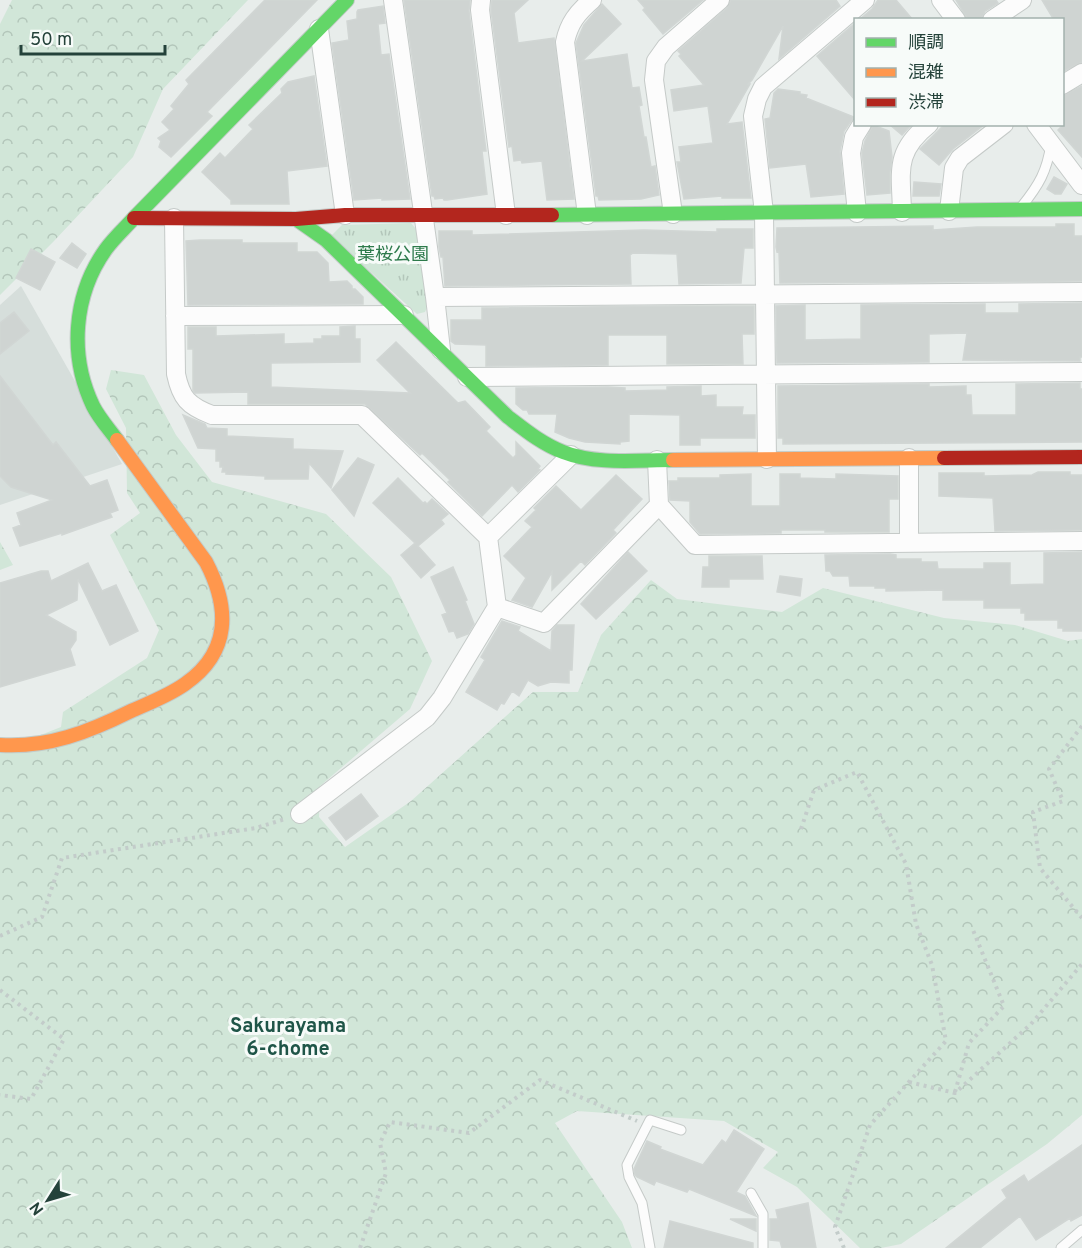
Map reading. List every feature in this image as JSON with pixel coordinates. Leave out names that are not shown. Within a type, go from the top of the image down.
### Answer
[{"type":"street","points":[[0,745],[50,744],[80,736],[152,702],[189,681],[209,659],[221,634],[222,607],[215,578],[201,553],[94,408],[80,372],[76,337],[82,304],[92,274],[106,249],[347,0]]},
{"type":"street","points":[[393,0],[441,350]]},
{"type":"street","points":[[481,0],[480,10],[506,215]]},
{"type":"street","points":[[587,215],[565,42],[569,26],[577,13],[592,0]]},
{"type":"street","points":[[673,214],[654,80],[656,61],[666,47],[720,0]]},
{"type":"street","points":[[767,459],[764,213],[753,116],[763,87],[865,0]]},
{"type":"street","points":[[941,0],[954,18]]},
{"type":"street","points":[[995,18],[1022,0]]},
{"type":"street","points":[[319,30],[345,215]]},
{"type":"street","points":[[1064,84],[1082,73]]},
{"type":"street","points":[[857,213],[851,153],[854,137],[861,126]]},
{"type":"street","points":[[902,212],[901,164],[906,147],[926,126]]},
{"type":"street","points":[[948,211],[954,168],[960,158],[1001,126]]},
{"type":"street","points":[[1038,126],[1082,185]]},
{"type":"street","points":[[134,218],[296,219],[345,215],[857,213],[1082,209]]},
{"type":"street","points":[[174,218],[176,374],[179,390],[186,401],[198,410],[212,415],[362,415],[488,537],[497,607],[442,698],[427,717],[300,814]]},
{"type":"street","points":[[296,219],[326,240],[507,417],[535,438],[571,455],[657,460],[1082,457]]},
{"type":"street","points":[[435,297],[1082,292]]},
{"type":"street","points":[[175,316],[404,315]]},
{"type":"street","points":[[467,377],[1082,372]]},
{"type":"street","points":[[488,537],[571,455]]},
{"type":"street","points":[[909,458],[909,542]]},
{"type":"street","points":[[657,460],[659,505],[695,545],[1082,541]]},
{"type":"street","points":[[497,607],[544,623],[659,505]]},
{"type":"lane","points":[[1019,210],[1034,191],[1047,167],[1051,144]]},
{"type":"lane","points":[[650,1248],[642,1203],[629,1177],[627,1165],[650,1120],[681,1130]]},
{"type":"lane","points":[[751,1193],[763,1214],[763,1248]]},
{"type":"lane","points":[[1061,1248],[1082,1230]]},
{"type":"path","points":[[1082,726],[1049,769],[1063,801],[1033,812],[1040,868],[1082,918]]},
{"type":"path","points":[[801,829],[814,790],[857,772],[906,864],[916,924],[932,965],[946,1041],[870,1125],[836,1227],[844,1248]]},
{"type":"path","points":[[0,936],[42,917],[62,858],[256,828],[300,814]]},
{"type":"path","points":[[955,1093],[969,1043],[1004,1006],[973,930]]},
{"type":"path","points":[[955,1093],[1031,1024],[1082,964]]},
{"type":"path","points":[[0,990],[64,1039],[32,1099],[0,1095]]},
{"type":"path","points":[[360,1248],[386,1173],[380,1143],[390,1122],[469,1134],[540,1080],[646,1124]]},
{"type":"path","points":[[909,1082],[955,1093]]},
{"type":"shaded area","points":[[21,286],[122,464],[0,505],[0,305]]},
{"type":"green space","points":[[12,0],[248,0],[163,89],[133,157],[0,295],[0,24]]},
{"type":"green space","name":"葉桜公園","points":[[411,223],[421,235],[429,303],[425,312],[417,314],[331,236],[342,225]]},
{"type":"green space","points":[[111,370],[144,375],[176,435],[212,482],[326,514],[391,577],[432,661],[410,709],[320,786],[319,817],[345,847],[411,801],[533,692],[578,692],[601,635],[651,580],[677,599],[782,612],[823,588],[944,618],[1015,625],[1068,641],[1082,639],[1082,1115],[1047,1144],[901,1244],[881,1248],[860,1248],[797,1187],[763,1168],[778,1152],[724,1121],[577,1111],[555,1123],[622,1222],[632,1248],[0,1248],[0,751],[61,727],[63,712],[147,658],[159,630],[110,535],[140,513],[127,493],[126,428],[106,389]]},
{"type":"green space","points":[[0,542],[13,565],[0,570]]},
{"type":"building","points":[[265,0],[317,0],[207,112],[212,116],[171,157],[159,147],[161,141],[158,138],[170,130],[162,122],[174,109],[171,106],[189,84],[186,80]]},
{"type":"building","points":[[404,0],[470,0],[469,11],[486,151],[482,151],[487,194],[447,200],[435,199],[432,196]]},
{"type":"building","points":[[492,0],[528,0],[514,13],[518,43],[554,38],[574,199],[547,200],[542,161],[522,163],[521,160],[514,161],[512,146],[509,147],[491,10]]},
{"type":"building","points":[[638,0],[703,0],[663,34],[643,10],[645,8]]},
{"type":"building","points":[[731,0],[836,0],[840,6],[779,59],[783,26],[727,124],[742,122],[751,198],[722,198],[722,196],[684,199],[677,162],[681,162],[679,147],[713,143],[708,106],[674,111],[671,90],[704,85],[679,56],[681,54],[678,51],[727,8]]},
{"type":"building","points":[[878,0],[896,0],[911,18],[861,18]]},
{"type":"building","points":[[956,0],[996,0],[998,3],[985,11],[982,18],[967,18]]},
{"type":"building","points":[[1042,0],[1082,0],[1082,62],[1064,71],[1064,18],[1053,18]]},
{"type":"building","points":[[602,4],[621,24],[582,61],[627,54],[632,88],[639,87],[642,105],[639,106],[644,137],[646,137],[651,167],[655,166],[659,195],[641,199],[599,200],[596,196],[576,43],[584,25]]},
{"type":"building","points":[[383,6],[385,23],[378,24],[381,55],[389,54],[410,199],[354,200],[332,43],[349,40],[347,21],[357,19],[358,10]]},
{"type":"building","points":[[854,24],[854,99],[817,56]]},
{"type":"building","points":[[314,76],[327,166],[287,171],[289,204],[231,204],[231,200],[202,172],[220,153],[225,158],[253,129],[249,125],[282,93],[281,89],[288,82]]},
{"type":"building","points":[[1082,86],[1082,157],[1058,130],[1064,126],[1064,95]]},
{"type":"building","points":[[778,89],[800,92],[800,94],[807,95],[806,98],[854,117],[844,131],[840,151],[844,194],[811,197],[806,164],[770,168],[765,119],[770,118],[774,93]]},
{"type":"building","points":[[872,126],[889,131],[892,157],[890,193],[867,195],[862,153]]},
{"type":"building","points":[[891,126],[910,126],[902,135]]},
{"type":"building","points":[[943,126],[982,126],[953,149],[939,165],[920,149]]},
{"type":"building","points":[[1054,177],[1067,184],[1061,194],[1055,194],[1047,189]]},
{"type":"building","points":[[914,182],[941,184],[939,196],[913,196]]},
{"type":"building","points":[[1056,224],[1074,224],[1074,236],[1082,236],[1082,281],[780,283],[779,251],[777,252],[776,247],[777,228],[933,226],[933,230],[977,227],[1056,227]]},
{"type":"building","points":[[717,229],[753,229],[753,248],[744,248],[741,283],[679,284],[677,254],[633,253],[630,255],[631,284],[445,286],[443,257],[441,257],[439,247],[439,231],[472,231],[472,235],[644,230],[717,232]]},
{"type":"building","points":[[186,241],[297,243],[297,252],[317,252],[328,263],[329,282],[347,281],[352,289],[363,297],[363,304],[188,305]]},
{"type":"building","points":[[72,243],[86,254],[77,268],[60,258]]},
{"type":"building","points":[[31,249],[55,262],[40,290],[16,278]]},
{"type":"building","points":[[1082,303],[1082,357],[1080,361],[963,360],[967,333],[929,334],[929,362],[777,363],[776,306],[805,305],[805,340],[861,339],[861,305],[985,304],[985,313],[1019,313],[1019,304]]},
{"type":"building","points":[[754,306],[754,334],[742,334],[743,364],[667,364],[667,335],[608,335],[608,365],[486,366],[486,345],[455,344],[451,341],[451,320],[482,320],[482,308]]},
{"type":"building","points":[[14,312],[29,331],[0,354],[0,323]]},
{"type":"building","points":[[355,326],[355,339],[360,339],[360,362],[271,363],[271,387],[410,393],[377,360],[396,342],[458,403],[465,401],[490,427],[486,431],[513,458],[516,455],[516,442],[540,466],[538,469],[540,470],[518,492],[512,485],[482,516],[422,453],[420,455],[365,404],[248,404],[248,392],[195,393],[193,390],[193,349],[188,349],[188,327],[216,327],[216,336],[284,334],[284,344],[314,343],[314,339],[322,339],[322,336],[340,336],[340,327]]},
{"type":"building","points":[[0,376],[53,445],[56,442],[90,486],[107,480],[118,510],[110,513],[112,517],[62,535],[62,533],[20,546],[13,528],[21,525],[17,513],[52,500],[11,487],[0,476]]},
{"type":"building","points":[[1080,383],[1082,442],[783,444],[783,438],[778,438],[778,386],[929,384],[929,387],[966,386],[966,395],[971,395],[972,415],[1016,415],[1016,384]]},
{"type":"building","points":[[701,386],[701,396],[716,395],[716,407],[743,407],[742,415],[755,415],[755,438],[700,438],[700,445],[680,445],[680,415],[629,414],[629,441],[620,442],[620,444],[585,442],[555,432],[557,414],[529,414],[527,410],[523,410],[516,404],[516,388],[608,387],[625,388],[625,391]]},
{"type":"building","points":[[183,415],[205,424],[207,428],[227,429],[227,436],[293,439],[293,449],[343,451],[331,488],[309,463],[308,479],[265,479],[265,476],[226,474],[222,472],[223,467],[220,467],[220,461],[216,461],[216,449],[198,448]]},
{"type":"building","points":[[358,458],[374,465],[354,516],[332,490]]},
{"type":"building","points":[[1038,472],[1070,472],[1070,475],[1082,475],[1082,530],[995,531],[993,498],[939,496],[939,473],[984,473],[984,476],[1032,475]]},
{"type":"building","points":[[751,474],[751,506],[780,506],[780,474],[800,474],[800,478],[836,479],[836,474],[898,476],[898,499],[889,499],[889,532],[781,530],[781,533],[700,534],[690,522],[690,501],[670,500],[669,481],[678,481],[678,478],[720,478],[720,475]]},
{"type":"building","points":[[616,475],[642,499],[613,530],[616,533],[585,565],[581,561],[552,590],[552,572],[532,607],[512,600],[526,578],[504,556],[532,527],[525,521],[536,510],[534,508],[556,486],[581,510]]},
{"type":"building","points":[[398,478],[423,503],[427,504],[432,499],[448,514],[441,520],[444,524],[418,546],[435,565],[421,578],[401,555],[415,543],[373,503]]},
{"type":"building","points":[[628,552],[647,571],[596,619],[581,604]]},
{"type":"building","points":[[1082,552],[1082,631],[1063,631],[1063,628],[1058,628],[1058,620],[1025,620],[1025,613],[1021,613],[1021,608],[984,608],[984,600],[943,600],[943,590],[886,591],[886,588],[875,588],[875,586],[850,586],[849,576],[833,576],[830,571],[826,571],[825,555],[890,554],[896,555],[896,559],[921,559],[921,562],[937,562],[938,569],[984,569],[984,563],[1010,563],[1010,585],[1044,584],[1044,553]]},
{"type":"building","points":[[709,556],[762,556],[763,579],[729,579],[729,587],[702,587],[703,567],[709,567]]},
{"type":"building","points":[[88,563],[102,591],[116,585],[138,631],[110,645],[78,579],[77,600],[46,615],[76,632],[76,640],[70,649],[75,665],[0,687],[0,583],[41,571],[48,571],[51,581]]},
{"type":"building","points":[[453,567],[474,624],[468,634],[457,638],[454,631],[449,632],[442,615],[447,613],[431,577]]},
{"type":"building","points":[[780,576],[802,579],[800,596],[777,592]]},
{"type":"building","points":[[502,621],[520,627],[518,631],[551,651],[552,631],[557,625],[574,625],[572,670],[569,670],[569,683],[551,682],[538,686],[528,680],[519,696],[512,691],[497,710],[466,692],[485,660],[481,657]]},
{"type":"building","points":[[361,794],[378,816],[346,840],[329,818]]},
{"type":"building","points":[[734,1130],[764,1149],[736,1192],[745,1196],[756,1216],[689,1189],[687,1192],[656,1181],[654,1185],[635,1175],[634,1169],[647,1141],[661,1147],[660,1149],[703,1165],[722,1140],[726,1143]]},
{"type":"building","points":[[1082,1145],[1082,1215],[1071,1221],[1070,1218],[1036,1240],[1020,1216],[980,1248],[946,1248],[1007,1198],[1002,1190],[1024,1175],[1028,1182]]},
{"type":"building","points":[[808,1203],[816,1248],[782,1248],[780,1241],[770,1240],[770,1219],[778,1219],[776,1210]]},
{"type":"building","points":[[730,1219],[756,1219],[756,1231]]},
{"type":"building","points":[[670,1221],[753,1243],[753,1248],[664,1248]]},
{"type":"traffic: fast","points":[[117,440],[93,406],[80,367],[78,326],[81,306],[95,267],[106,249],[120,233],[347,0]]},
{"type":"traffic: fast","points":[[552,215],[1082,209]]},
{"type":"traffic: fast","points":[[296,219],[326,240],[508,417],[541,441],[555,449],[589,459],[673,460]]},
{"type":"traffic: slow","points":[[0,745],[35,744],[68,737],[100,726],[158,699],[179,688],[200,671],[211,658],[218,643],[222,628],[222,612],[214,579],[206,562],[117,440]]},
{"type":"traffic: slow","points":[[673,460],[944,458]]},
{"type":"traffic: jam","points":[[134,218],[296,219],[345,215],[552,215]]},
{"type":"traffic: jam","points":[[944,458],[1082,457]]},
{"type":"district","name":"Sakurayama 6-chome","points":[[288,1036]]}]
